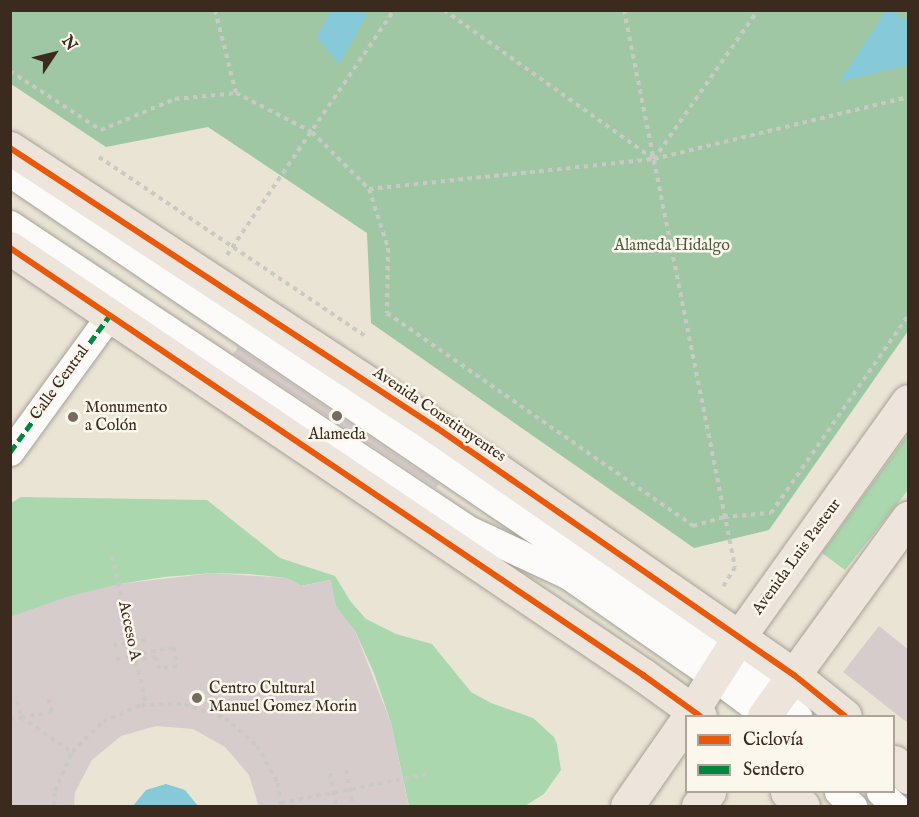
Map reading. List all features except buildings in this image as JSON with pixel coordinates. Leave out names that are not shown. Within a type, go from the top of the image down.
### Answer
[{"type":"main road","name":"Avenida Constituyentes","points":[[10,148],[437,428],[726,657],[777,706],[832,715]]},
{"type":"main road","points":[[10,248],[691,715]]},
{"type":"main road","name":"Avenida Luis Pasteur","points":[[693,715],[726,657],[909,401]]},
{"type":"main road","points":[[777,706],[909,518]]},
{"type":"main road","name":"Avenida Luis Pasteur","points":[[627,807],[685,726]]},
{"type":"main road","points":[[895,763],[909,777]]},
{"type":"main road","points":[[698,807],[708,793]]},
{"type":"main road","points":[[788,793],[803,807]]},
{"type":"street","points":[[10,173],[726,657],[777,706]]},
{"type":"street","points":[[10,224],[468,529],[567,575],[726,657]]},
{"type":"street","name":"Calle Central","points":[[10,452],[110,315]]},
{"type":"street","points":[[839,793],[853,807]]},
{"type":"street","points":[[881,793],[895,807]]},
{"type":"path","points":[[215,10],[236,93]]},
{"type":"path","points":[[233,247],[394,10]]},
{"type":"path","points":[[444,10],[654,159]]},
{"type":"path","points":[[624,10],[735,567]]},
{"type":"path","points":[[654,159],[758,10]]},
{"type":"path","points":[[10,71],[101,130],[175,99],[236,93],[312,132],[369,189],[388,248],[387,313],[693,526],[724,517],[771,513],[909,316]]},
{"type":"path","points":[[369,189],[654,159],[909,97]]},
{"type":"path","points":[[99,157],[365,336]]},
{"type":"path","points":[[132,643],[148,639]]},
{"type":"path","points":[[113,645],[132,641],[135,656]]},
{"type":"path","points":[[115,658],[174,647],[177,666],[159,669],[156,657],[135,656]]},
{"type":"path","points":[[10,719],[51,712],[47,695]]},
{"type":"path","points":[[17,701],[21,717],[72,752]]},
{"type":"path","points":[[54,807],[55,791],[72,752],[103,722],[146,705],[184,704],[225,718],[257,746],[278,783],[281,805],[428,774]]},
{"type":"path","points":[[346,770],[352,807]]},
{"type":"path","points":[[330,773],[337,807]]},
{"type":"green space","name":"Alameda Hidalgo","points":[[10,11],[908,11],[908,331],[769,530],[694,548],[371,323],[367,233],[208,127],[106,147],[11,84]]},
{"type":"green space","points":[[908,434],[908,490],[845,570],[822,553]]},
{"type":"green space","points":[[21,497],[207,500],[280,558],[335,576],[351,602],[366,619],[396,634],[432,644],[471,692],[491,703],[533,718],[554,737],[561,770],[544,794],[525,806],[409,806],[391,723],[374,673],[355,631],[336,607],[330,580],[301,586],[287,578],[250,574],[213,573],[164,577],[119,584],[11,618],[11,503]]},
{"type":"water","points":[[330,11],[362,11],[367,15],[339,64],[317,37]]},
{"type":"water","points":[[886,11],[892,11],[908,22],[908,65],[839,82]]},
{"type":"water","points":[[166,784],[185,790],[198,806],[133,806],[146,790]]},
{"type":"marked path","points":[[10,452],[110,315]]},
{"type":"cycle path","points":[[10,148],[437,428],[794,675],[844,715]]},
{"type":"cycle path","points":[[10,248],[643,675],[699,715]]},
{"type":"place","name":"Alameda","points":[[337,416]]},
{"type":"place","name":"Monumento a Colón","points":[[73,417]]},
{"type":"place","name":"Centro Cultural Manuel Gomez Morin","points":[[197,698]]}]
